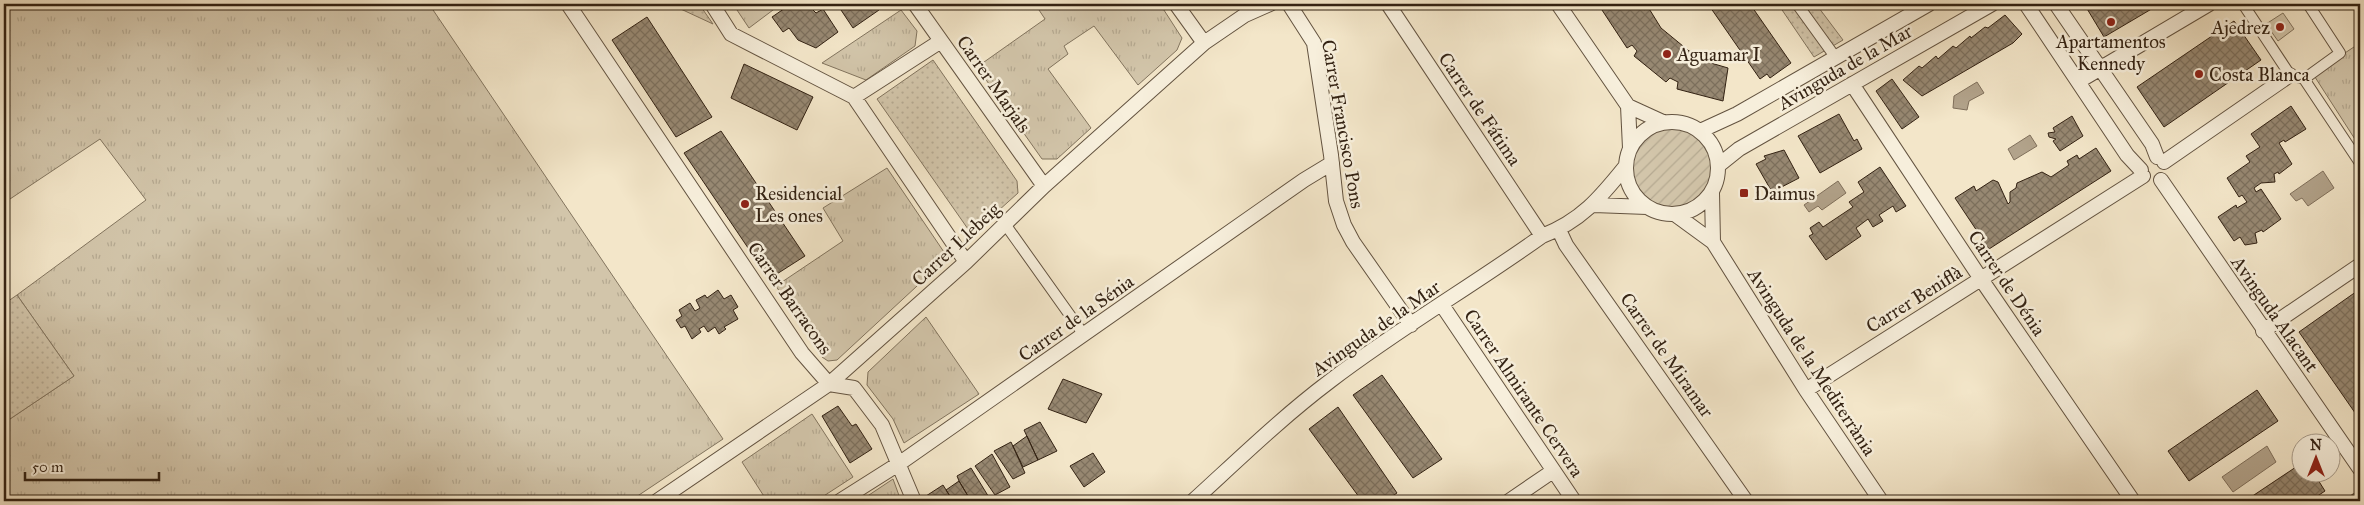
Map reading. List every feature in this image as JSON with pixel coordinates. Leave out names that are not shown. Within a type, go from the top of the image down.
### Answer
[{"type":"street","name":"Carrer Barracons","points":[[568,4],[802,353],[829,384],[854,388],[882,425],[900,463],[914,501]]},
{"type":"street","points":[[712,4],[731,34],[854,97],[966,262]]},
{"type":"street","name":"Carrer Marjals","points":[[915,4],[1044,186]]},
{"type":"street","points":[[1176,4],[1204,44]]},
{"type":"street","name":"Carrer Llebeig","points":[[657,501],[829,384],[966,262],[1044,186],[1204,44],[1245,15],[1270,4]]},
{"type":"street","name":"Carrer Francisco Pons","points":[[1289,4],[1314,43],[1336,201],[1344,224],[1353,242],[1411,325]]},
{"type":"street","name":"Carrer de Fátima","points":[[1388,4],[1542,236]]},
{"type":"street","points":[[1558,4],[1628,106],[1663,122],[1689,124],[1710,140],[1716,152],[1719,165],[1718,179],[1712,193],[1696,208],[1676,215],[1661,214],[1647,207],[1635,197],[1628,183],[1626,167],[1630,148],[1628,106]]},
{"type":"street","points":[[1797,4],[1836,58]]},
{"type":"street","name":"Avinguda de la Mar","points":[[1700,131],[1737,114],[1929,4]]},
{"type":"street","name":"Avinguda de la Mar","points":[[1719,165],[1739,149],[1992,4]]},
{"type":"street","points":[[2026,4],[2127,155],[2149,181],[2161,180],[2167,172],[2152,144],[2056,4]]},
{"type":"street","points":[[2079,81],[2209,4]]},
{"type":"street","points":[[2243,4],[2290,75],[2304,79],[2360,163]]},
{"type":"street","points":[[2304,79],[2340,53],[2308,4]]},
{"type":"street","points":[[854,97],[941,40]]},
{"type":"street","points":[[2142,173],[2146,160],[2161,160],[2290,75]]},
{"type":"street","name":"Carrer de Dénia","points":[[1852,84],[1981,279],[2133,501]]},
{"type":"street","points":[[1630,148],[1638,137],[1650,128],[1663,122]]},
{"type":"street","name":"Carrer de la Sénia","points":[[840,501],[900,463],[1304,180],[1332,163]]},
{"type":"street","name":"Avinguda de la Mar","points":[[1193,501],[1280,420],[1396,333],[1442,305],[1542,236],[1559,230],[1594,205],[1626,167]]},
{"type":"street","name":"Carrer Beniflà","points":[[1806,390],[1981,279],[2142,173]]},
{"type":"street","name":"Avinguda Alacant","points":[[2161,180],[2263,331],[2360,469]]},
{"type":"street","points":[[1712,193],[1713,242]]},
{"type":"street","points":[[1594,205],[1647,207]]},
{"type":"street","points":[[1676,215],[1713,242]]},
{"type":"street","points":[[1005,224],[1084,335]]},
{"type":"street","name":"Carrer de Miramar","points":[[1559,230],[1566,245],[1746,501]]},
{"type":"street","name":"Avinguda de la Mediterrània","points":[[1713,242],[1806,390],[1881,501]]},
{"type":"street","points":[[2263,331],[2360,265]]},
{"type":"street","name":"Carrer Almirante Cervera","points":[[1442,305],[1574,501]]},
{"type":"street","points":[[1509,501],[1552,471]]},
{"type":"street","points":[[2356,501],[2360,498]]},
{"type":"green space","points":[[4,4],[429,4],[723,439],[630,501],[4,501],[4,423],[74,376],[17,295],[146,200],[100,139],[4,203]]},
{"type":"green space","points":[[670,4],[699,4],[713,24]]},
{"type":"green space","points":[[733,4],[781,4],[749,28]]},
{"type":"green space","points":[[1035,4],[1160,4],[1182,38],[1177,50],[1138,85],[1094,26],[1064,46],[1068,54],[1048,69],[1091,128],[1057,159],[1042,159],[977,67],[1045,19]]},
{"type":"green space","points":[[1778,4],[1816,4],[1843,40],[1814,57]]},
{"type":"green space","points":[[901,10],[917,31],[915,46],[866,80],[822,63]]},
{"type":"green space","name":"Ajedrez","points":[[2283,13],[2294,29],[2278,41],[2266,24]]},
{"type":"green space","points":[[2360,43],[2360,147],[2313,74]]},
{"type":"green space","points":[[933,60],[1017,181],[1018,193],[978,229],[968,229],[877,99]]},
{"type":"green space","points":[[1663,122],[1681,122],[1698,129],[1711,142],[1718,159],[1718,177],[1711,194],[1698,207],[1681,214],[1663,214],[1646,207],[1633,194],[1626,177],[1626,159],[1633,142],[1646,129]]},
{"type":"green space","points":[[887,168],[946,255],[943,262],[837,360],[828,361],[822,357],[776,286],[843,241],[823,208]]},
{"type":"green space","points":[[17,295],[74,376],[4,423],[4,304]]},
{"type":"green space","points":[[926,317],[979,394],[904,443],[893,419],[867,385],[868,372]]},
{"type":"green space","points":[[812,414],[853,477],[816,501],[767,501],[742,462]]},
{"type":"green space","points":[[893,479],[901,501],[860,501]]},
{"type":"shaded area","points":[[1977,82],[1984,93],[1969,101],[1967,110],[1953,108],[1954,96]]},
{"type":"shaded area","points":[[2030,135],[2037,146],[2014,160],[2008,149]]},
{"type":"shaded area","points":[[2323,171],[2334,188],[2308,206],[2302,198],[2296,201],[2290,194]]},
{"type":"shaded area","points":[[1838,181],[1846,193],[1822,210],[1818,206],[1809,212],[1804,205]]},
{"type":"shaded area","points":[[2267,446],[2276,462],[2233,492],[2222,477]]},
{"type":"building","points":[[791,4],[819,4],[813,10],[816,13],[823,9],[838,32],[816,48],[798,40],[789,28],[783,32],[772,17]]},
{"type":"building","points":[[837,4],[875,4],[879,10],[853,28]]},
{"type":"building","name":"Aguamar I","points":[[1604,4],[1641,4],[1644,10],[1648,7],[1661,28],[1689,51],[1706,56],[1704,61],[1728,68],[1723,101],[1677,89],[1678,82],[1670,78],[1666,82],[1634,56],[1637,51],[1632,45],[1627,48],[1600,7]]},
{"type":"building","points":[[1708,4],[1750,4],[1791,63],[1770,78],[1767,74],[1760,79]]},
{"type":"building","name":"Apartamentos Kennedy","points":[[2081,4],[2160,4],[2104,37],[2086,7],[2084,8]]},
{"type":"building","points":[[2005,15],[2022,34],[2013,43],[1922,96],[1903,80],[1919,66],[1922,68],[1936,56],[1938,59],[1953,46],[1956,48],[1970,36],[1971,38],[1985,27],[1988,28]]},
{"type":"building","points":[[647,17],[712,117],[676,137],[612,40]]},
{"type":"building","name":"Costa Blanca","points":[[2234,21],[2261,60],[2164,127],[2137,87]]},
{"type":"building","points":[[744,64],[813,97],[797,130],[731,98]]},
{"type":"building","points":[[1892,79],[1919,117],[1902,129],[1876,91]]},
{"type":"building","points":[[2291,106],[2306,129],[2285,142],[2284,140],[2279,143],[2292,164],[2279,174],[2278,172],[2274,174],[2275,182],[2261,183],[2254,188],[2256,192],[2261,189],[2281,219],[2263,232],[2262,230],[2255,233],[2257,243],[2245,245],[2240,237],[2234,241],[2218,217],[2236,205],[2237,208],[2247,202],[2242,195],[2239,197],[2227,178],[2250,162],[2246,156],[2260,147],[2251,134]]},
{"type":"building","points":[[1839,114],[1854,141],[1857,139],[1862,149],[1820,173],[1798,136]]},
{"type":"building","points":[[2072,116],[2083,136],[2060,151],[2053,141],[2056,139],[2049,137],[2048,133],[2055,132],[2053,128]]},
{"type":"building","name":"Residencial Les ones","points":[[721,131],[805,256],[769,279],[684,153]]},
{"type":"building","points":[[2096,148],[2111,171],[1989,249],[1955,198],[1974,186],[1976,191],[1993,180],[1998,182],[2008,204],[2010,202],[2010,192],[2016,188],[2017,183],[2042,172],[2051,177],[2069,165],[2067,161],[2077,155],[2079,159]]},
{"type":"building","points":[[1784,150],[1799,178],[1772,192],[1756,164],[1766,159],[1764,156]]},
{"type":"building","points":[[1880,167],[1906,206],[1896,212],[1893,206],[1879,215],[1883,221],[1873,227],[1868,219],[1856,228],[1861,236],[1826,260],[1809,236],[1813,234],[1810,228],[1819,222],[1823,227],[1853,207],[1849,202],[1864,192],[1858,182]]},
{"type":"building","points":[[2360,289],[2359,342],[2360,420],[2299,332]]},
{"type":"building","points":[[718,290],[724,299],[731,295],[738,307],[733,310],[738,319],[724,327],[726,329],[719,334],[715,327],[708,332],[704,326],[699,329],[701,332],[692,339],[685,326],[681,328],[676,320],[682,316],[679,310],[690,303],[695,311],[700,308],[696,300],[705,295],[707,298]]},
{"type":"building","points":[[1382,375],[1442,459],[1413,478],[1353,395]]},
{"type":"building","points":[[1063,379],[1102,394],[1086,423],[1048,409]]},
{"type":"building","points":[[2257,390],[2278,421],[2189,481],[2168,451]]},
{"type":"building","points":[[838,406],[852,426],[856,424],[872,449],[850,463],[822,416]]},
{"type":"building","points":[[1338,407],[1397,493],[1385,501],[1362,501],[1309,429]]},
{"type":"building","points":[[1040,422],[1057,451],[1038,460],[1024,430]]},
{"type":"building","points":[[1027,436],[1038,460],[1023,467],[1013,446]]},
{"type":"building","points":[[1011,442],[1025,473],[1013,479],[994,451]]},
{"type":"building","points":[[1093,453],[1105,472],[1084,487],[1070,466]]},
{"type":"building","points":[[992,454],[1010,487],[995,495],[975,466]]},
{"type":"building","points":[[971,468],[990,499],[971,501],[957,476]]},
{"type":"building","points":[[2292,470],[2292,482],[2319,482],[2325,491],[2310,501],[2245,501]]},
{"type":"building","points":[[959,481],[971,501],[953,501],[946,490]]},
{"type":"building","points":[[943,485],[953,501],[930,501],[926,496]]},
{"type":"place","name":"Apartamentos Kennedy","points":[[2111,22]]},
{"type":"place","name":"Ajedrez","points":[[2280,27]]},
{"type":"place","name":"Aguamar I","points":[[1667,54]]},
{"type":"place","name":"Costa Blanca","points":[[2199,74]]},
{"type":"place","name":"Daimus","points":[[1744,193]]},
{"type":"place","name":"Residencial Les ones","points":[[745,204]]}]
